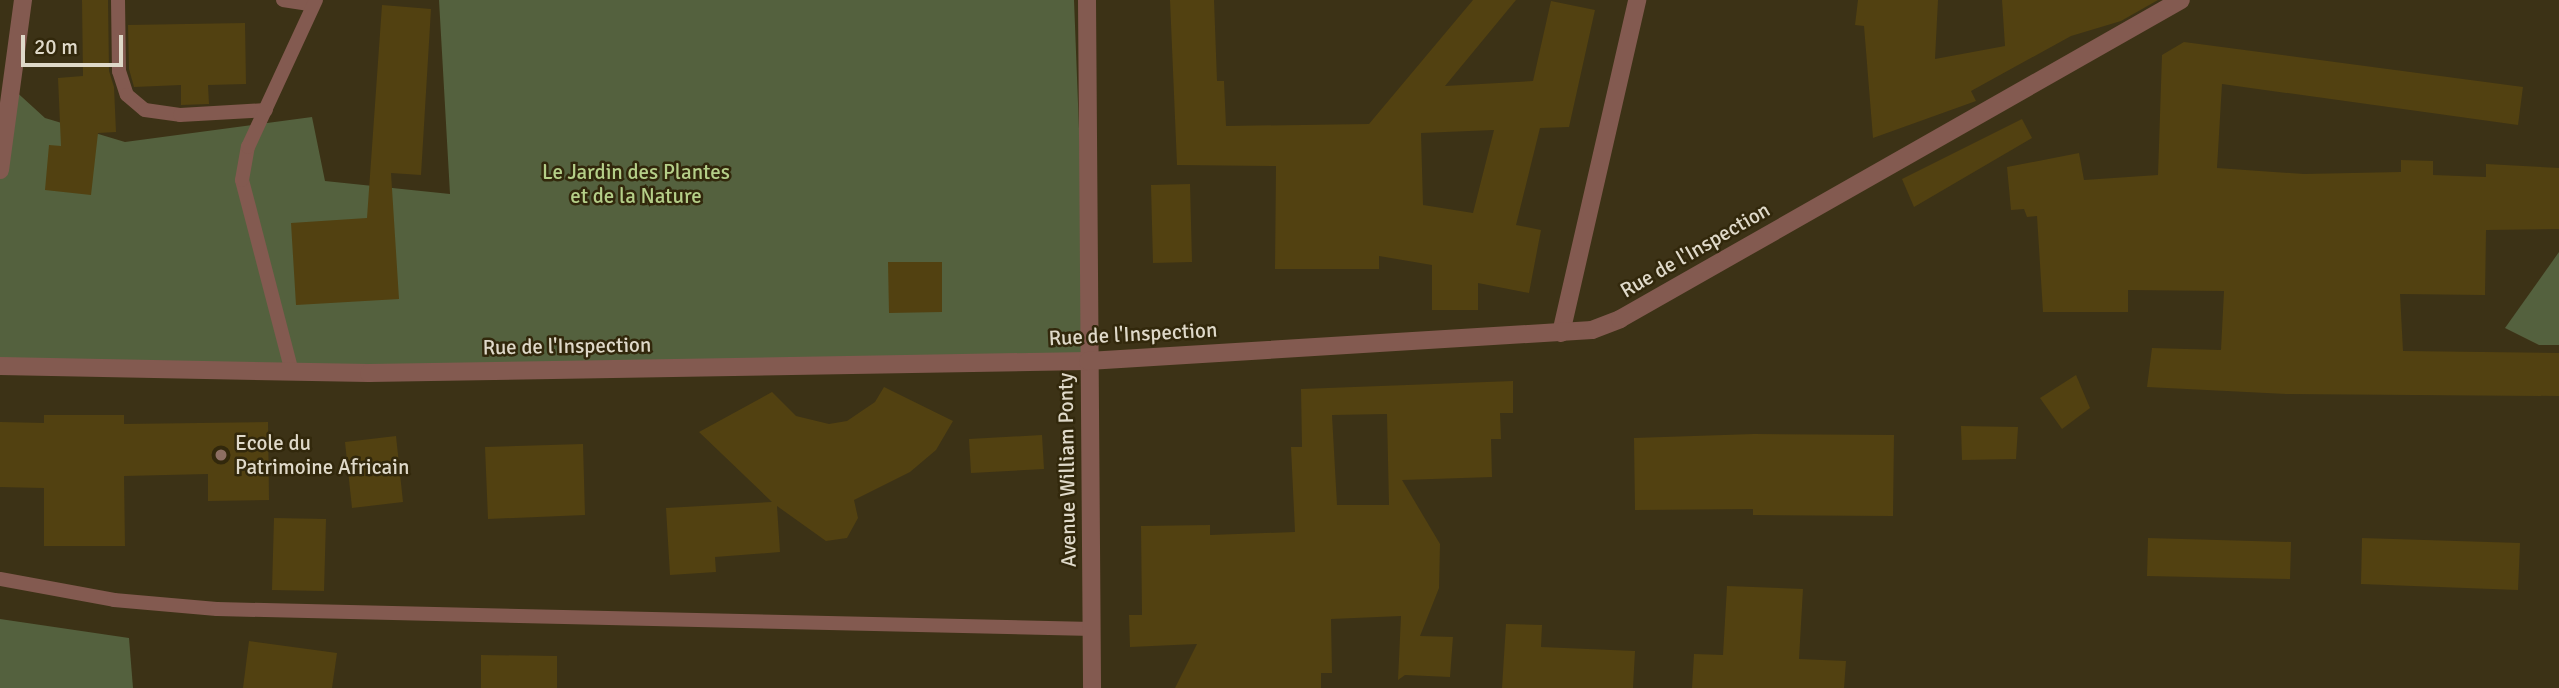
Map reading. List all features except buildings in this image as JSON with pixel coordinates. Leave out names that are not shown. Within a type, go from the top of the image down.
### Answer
[{"type":"street","points":[[0,170],[23,0]]},
{"type":"street","name":"Avenue William Ponty","points":[[1087,0],[1092,688]]},
{"type":"street","points":[[1561,333],[1637,0]]},
{"type":"street","name":"Rue de l'Inspection","points":[[0,366],[292,372],[1088,361],[1592,330],[1620,319],[2182,0]]},
{"type":"lane","points":[[118,0],[119,71],[127,95],[145,110],[180,115],[266,110]]},
{"type":"lane","points":[[283,0],[315,2],[248,147],[242,180],[292,372]]},
{"type":"lane","points":[[0,579],[114,600],[217,609],[1093,629]]},
{"type":"green space","name":"Le Jardin des Plantes et de la Nature","points":[[439,0],[1074,0],[1088,361],[460,371],[0,366],[0,170],[11,87],[45,118],[125,142],[312,117],[325,181],[450,194]]},
{"type":"green space","points":[[2559,252],[2559,345],[2539,345],[2505,328]]},
{"type":"green space","points":[[0,619],[129,638],[133,688],[0,688]]},
{"type":"place","name":"Ecole du Patrimoine Africain","points":[[221,455]]}]
